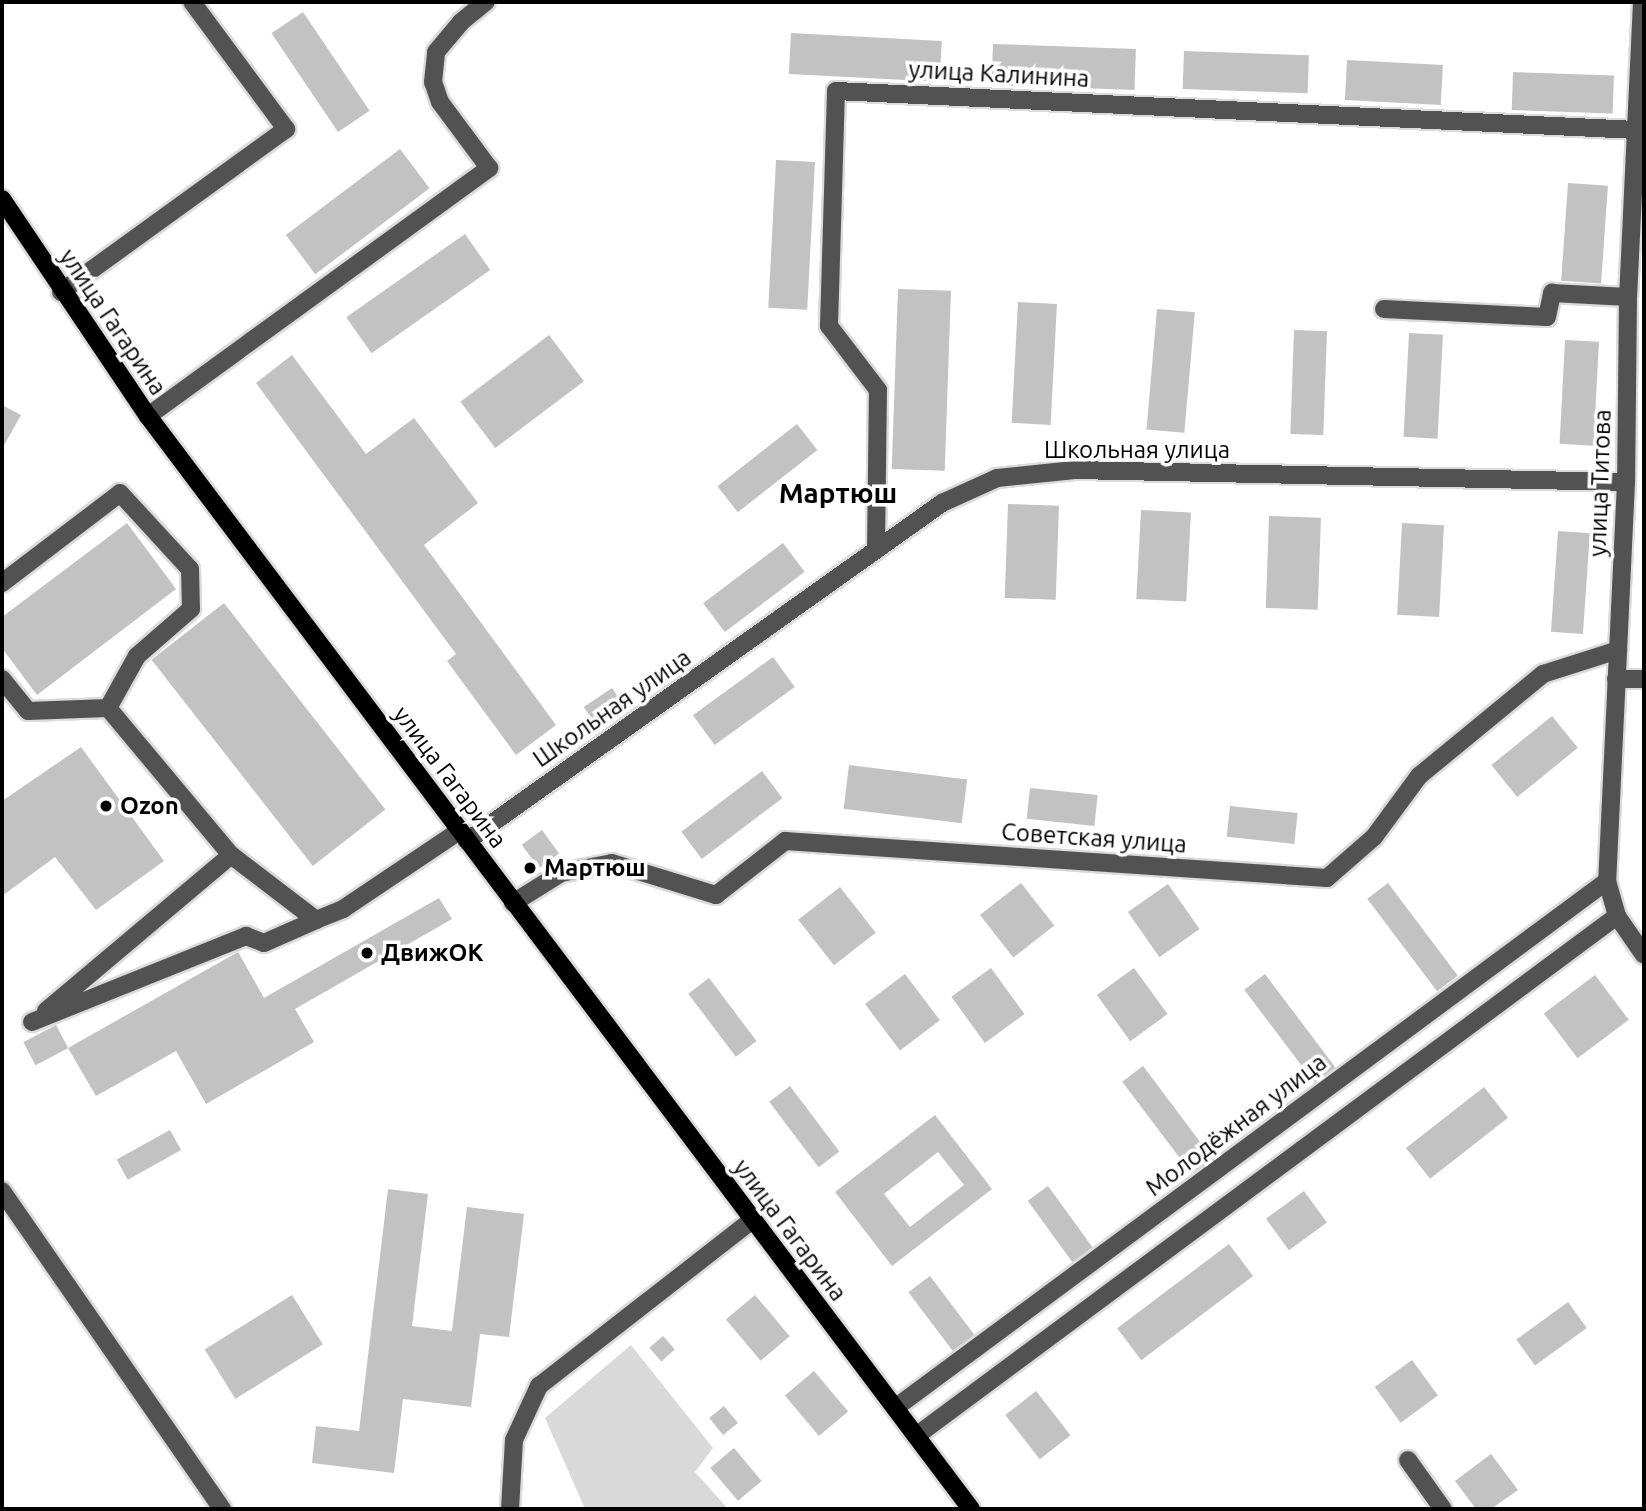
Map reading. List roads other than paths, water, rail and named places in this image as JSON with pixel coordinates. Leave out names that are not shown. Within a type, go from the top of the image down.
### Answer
[{"type":"main road","name":"улица Гагарина","points":[[2,199],[61,292],[148,416],[971,1509]]},
{"type":"street","points":[[61,292],[286,130],[192,2]]},
{"type":"street","points":[[148,416],[489,168],[440,102],[433,82],[436,52],[461,22],[486,2]]},
{"type":"street","name":"улица Титова","points":[[1642,2],[1628,297],[1626,482],[1606,881],[1617,916],[1644,955]]},
{"type":"street","name":"улица Калинина","points":[[876,550],[878,390],[829,326],[836,91],[1636,130]]},
{"type":"street","points":[[1384,309],[1547,317],[1552,293],[1628,297]]},
{"type":"street","name":"Школьная улица","points":[[231,855],[32,1022],[246,936],[264,943],[343,909],[463,836],[942,503],[998,478],[1075,470],[1626,482]]},
{"type":"street","points":[[2,583],[120,493],[190,569],[191,610],[137,656],[108,708]]},
{"type":"street","name":"Советская улица","points":[[513,903],[561,873],[612,863],[716,895],[785,841],[1327,878],[1374,837],[1419,776],[1543,674],[1618,650]]},
{"type":"street","points":[[2,679],[28,711],[108,708]]},
{"type":"street","points":[[1616,679],[1644,679]]},
{"type":"street","points":[[108,708],[231,855],[316,920]]},
{"type":"street","name":"Молодёжная улица","points":[[895,1408],[1606,881]]},
{"type":"street","points":[[916,1436],[1617,916]]},
{"type":"street","points":[[2,1191],[222,1509]]},
{"type":"street","points":[[511,1508],[514,1440],[539,1385],[752,1220]]},
{"type":"street","points":[[1408,1460],[1443,1509]]},
{"type":"place","name":"Ozon","points":[[106,806]]},
{"type":"place","name":"Мартюш","points":[[530,868]]},
{"type":"place","name":"ДвижОК","points":[[367,953]]},
{"type":"district","name":"Мартюш","points":[[838,493]]}]
